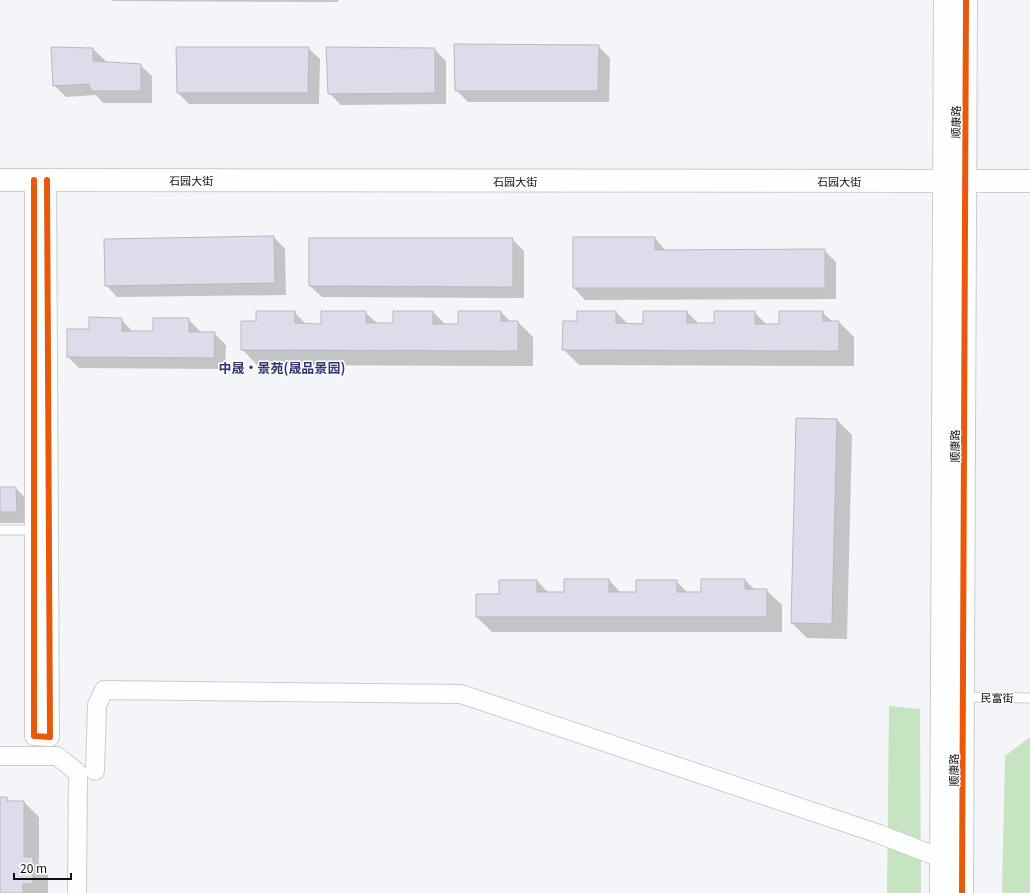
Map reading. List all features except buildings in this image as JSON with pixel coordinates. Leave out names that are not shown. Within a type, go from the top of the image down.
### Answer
[{"type":"main road","name":"顺康路","points":[[945,0],[954,181],[952,697],[962,893]]},
{"type":"main road","name":"顺康路","points":[[954,181],[966,0]]},
{"type":"main road","name":"石园大街","points":[[0,180],[1030,182]]},
{"type":"main road","name":"顺康路","points":[[941,893],[941,858],[952,697]]},
{"type":"street","points":[[41,180],[42,736]]},
{"type":"street","points":[[95,771],[97,705],[104,690],[461,694],[878,834],[941,858]]},
{"type":"street","points":[[0,756],[57,756],[78,773],[77,893]]},
{"type":"lane","points":[[0,530],[41,530]]},
{"type":"lane","name":"民富街","points":[[952,697],[1030,698]]},
{"type":"green space","points":[[889,706],[920,709],[921,893],[887,893]]},
{"type":"green space","points":[[1030,737],[1030,893],[1002,893],[1005,756]]},
{"type":"cycle path","points":[[962,893],[966,0]]},
{"type":"cycle path","points":[[34,180],[34,736],[50,737],[47,180]]},
{"type":"district","name":"中晟·景苑(晟品景园)","points":[[282,367]]}]
